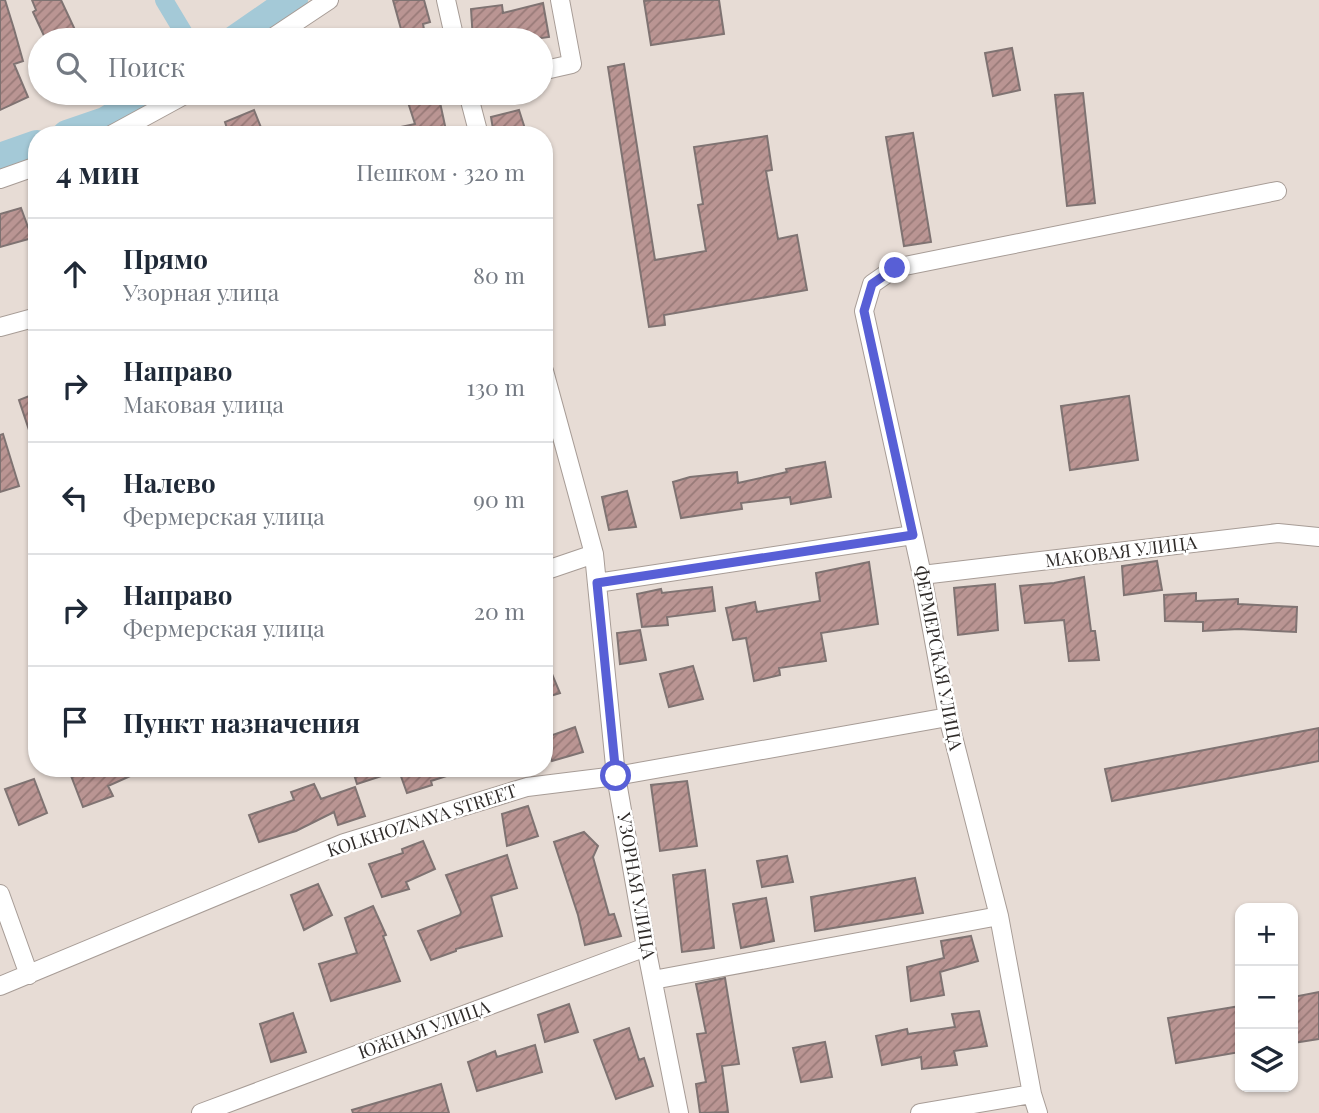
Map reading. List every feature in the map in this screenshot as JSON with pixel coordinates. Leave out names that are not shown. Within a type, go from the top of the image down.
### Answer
[{"type":"street","points":[[287,28],[329,0]]},
{"type":"street","points":[[446,0],[452,28]]},
{"type":"street","points":[[553,68],[572,64],[560,0]]},
{"type":"street","points":[[128,126],[166,105]]},
{"type":"street","points":[[471,105],[477,126]]},
{"type":"street","points":[[0,179],[28,169]]},
{"type":"street","name":"ФЕРМЕРСКАЯ УЛИЦА","points":[[1038,1113],[1032,1094],[999,916],[948,717],[922,575],[864,311],[872,284],[895,268],[1277,191]]},
{"type":"street","points":[[0,327],[28,319]]},
{"type":"street","name":"УЗОРНАЯ УЛИЦА","points":[[553,404],[594,554],[616,776],[679,1113]]},
{"type":"street","name":"МАКОВАЯ УЛИЦА","points":[[922,575],[1278,533],[1319,537]]},
{"type":"street","points":[[597,583],[913,535]]},
{"type":"street","points":[[553,568],[594,554]]},
{"type":"street","name":"KOLKHOZNAYA STREET","points":[[0,986],[344,843],[527,788],[616,776],[948,717]]},
{"type":"street","points":[[0,894],[29,975]]},
{"type":"street","points":[[653,980],[999,916]]},
{"type":"street","name":"ЮЖНАЯ УЛИЦА","points":[[201,1113],[646,947]]},
{"type":"street","points":[[920,1113],[1032,1094]]},
{"type":"building","points":[[0,0],[5,0],[14,29],[23,61],[14,64],[28,97],[0,110]]},
{"type":"building","points":[[32,0],[61,0],[74,28],[40,28],[33,12],[36,10]]},
{"type":"building","points":[[393,0],[424,0],[430,22],[423,24],[424,28],[401,28]]},
{"type":"building","points":[[719,0],[724,34],[651,45],[644,1]]},
{"type":"building","points":[[543,3],[547,28],[472,28],[471,9],[502,5],[503,13]]},
{"type":"building","points":[[1012,48],[1020,90],[993,96],[985,53]]},
{"type":"building","points":[[624,64],[655,260],[706,251],[698,205],[703,204],[694,147],[767,136],[772,170],[766,171],[778,239],[797,235],[807,290],[664,315],[665,325],[649,327],[608,67]]},
{"type":"building","points":[[1083,93],[1095,203],[1067,206],[1055,95]]},
{"type":"building","points":[[409,105],[441,105],[445,126],[405,126],[415,124]]},
{"type":"building","points":[[254,110],[260,126],[226,126],[225,122]]},
{"type":"building","points":[[519,110],[524,126],[492,126],[491,117]]},
{"type":"building","points":[[913,133],[931,242],[904,246],[886,137]]},
{"type":"building","points":[[21,208],[28,227],[28,239],[0,247],[0,214]]},
{"type":"building","points":[[28,396],[28,427],[19,400]]},
{"type":"building","points":[[1129,396],[1138,460],[1070,470],[1061,406]]},
{"type":"building","points":[[3,434],[19,486],[0,492],[0,435]]},
{"type":"building","points":[[825,462],[831,497],[791,504],[790,497],[741,503],[742,509],[681,518],[673,482],[690,477],[737,472],[738,483],[787,472],[786,469]]},
{"type":"building","points":[[627,491],[636,527],[609,530],[602,497]]},
{"type":"building","points":[[1157,561],[1162,590],[1124,595],[1122,566]]},
{"type":"building","points":[[869,562],[878,624],[821,633],[826,661],[779,668],[780,675],[754,681],[746,638],[733,640],[726,608],[755,602],[757,612],[820,601],[816,573]]},
{"type":"building","points":[[1084,577],[1091,631],[1095,631],[1099,660],[1069,661],[1064,620],[1025,623],[1020,586]]},
{"type":"building","points":[[995,584],[998,630],[958,635],[954,588]]},
{"type":"building","points":[[712,587],[715,611],[667,617],[668,625],[642,627],[637,594],[661,589],[662,593]]},
{"type":"building","points":[[1196,593],[1196,601],[1238,599],[1238,604],[1297,607],[1296,632],[1239,629],[1203,631],[1203,622],[1165,621],[1164,595]]},
{"type":"building","points":[[640,630],[646,660],[620,664],[617,633]]},
{"type":"building","points":[[693,666],[703,699],[669,707],[660,674]]},
{"type":"building","points":[[553,676],[560,693],[553,695]]},
{"type":"building","points":[[575,727],[583,752],[553,761],[553,735]]},
{"type":"building","points":[[1319,728],[1319,761],[1112,801],[1105,769]]},
{"type":"building","points":[[72,777],[128,777],[108,786],[113,796],[83,807]]},
{"type":"building","points":[[355,777],[379,777],[357,784]]},
{"type":"building","points":[[401,777],[443,777],[431,781],[432,785],[407,793]]},
{"type":"building","points":[[34,779],[47,813],[19,825],[5,789]]},
{"type":"building","points":[[687,781],[697,846],[660,851],[651,785]]},
{"type":"building","points":[[314,784],[321,799],[355,787],[365,816],[338,825],[334,812],[296,831],[259,842],[249,815],[294,800],[291,792]]},
{"type":"building","points":[[528,806],[538,836],[507,846],[502,814]]},
{"type":"building","points":[[584,832],[598,846],[593,857],[609,915],[614,914],[621,936],[585,945],[554,842]]},
{"type":"building","points":[[423,841],[435,869],[406,882],[409,889],[382,897],[369,864],[403,853],[402,849]]},
{"type":"building","points":[[507,855],[517,888],[491,896],[502,936],[456,949],[431,960],[418,931],[460,915],[461,912],[446,875]]},
{"type":"building","points":[[787,856],[793,882],[762,887],[757,861]]},
{"type":"building","points":[[705,870],[714,948],[682,952],[673,875]]},
{"type":"building","points":[[915,878],[923,913],[815,931],[811,897]]},
{"type":"building","points":[[318,884],[332,915],[304,930],[291,895]]},
{"type":"building","points":[[766,898],[774,941],[741,948],[733,904]]},
{"type":"building","points":[[373,906],[386,935],[383,936],[400,981],[331,1001],[319,964],[357,953],[345,918]]},
{"type":"building","points":[[971,936],[978,961],[940,972],[944,995],[911,1001],[907,967],[944,958],[941,941]]},
{"type":"building","points":[[725,978],[739,1064],[722,1066],[728,1112],[700,1113],[696,1084],[706,1082],[697,1034],[706,1033],[696,984]]},
{"type":"building","points":[[1319,992],[1319,1039],[1298,1042],[1298,996]]},
{"type":"building","points":[[569,1004],[578,1032],[545,1042],[538,1015]]},
{"type":"building","points":[[1235,1007],[1235,1053],[1176,1063],[1168,1018]]},
{"type":"building","points":[[979,1011],[987,1046],[954,1051],[957,1065],[922,1069],[921,1057],[882,1065],[876,1036],[907,1029],[908,1034],[955,1027],[952,1014]]},
{"type":"building","points":[[293,1013],[306,1052],[271,1062],[260,1024]]},
{"type":"building","points":[[629,1028],[639,1060],[644,1058],[653,1086],[616,1099],[594,1040]]},
{"type":"building","points":[[825,1042],[832,1077],[801,1082],[793,1048]]},
{"type":"building","points":[[535,1045],[542,1072],[477,1091],[468,1062],[495,1051],[497,1057]]},
{"type":"building","points":[[441,1084],[449,1113],[353,1113],[352,1110]]},
{"type":"waterway","points":[[164,0],[181,28]]},
{"type":"waterway","points":[[252,28],[293,0]]},
{"type":"waterway","points":[[93,126],[133,105]]},
{"type":"waterway","points":[[0,158],[28,148]]},
{"type":"route","points":[[616,776],[597,583],[913,535],[864,311],[872,284],[895,268]]}]
